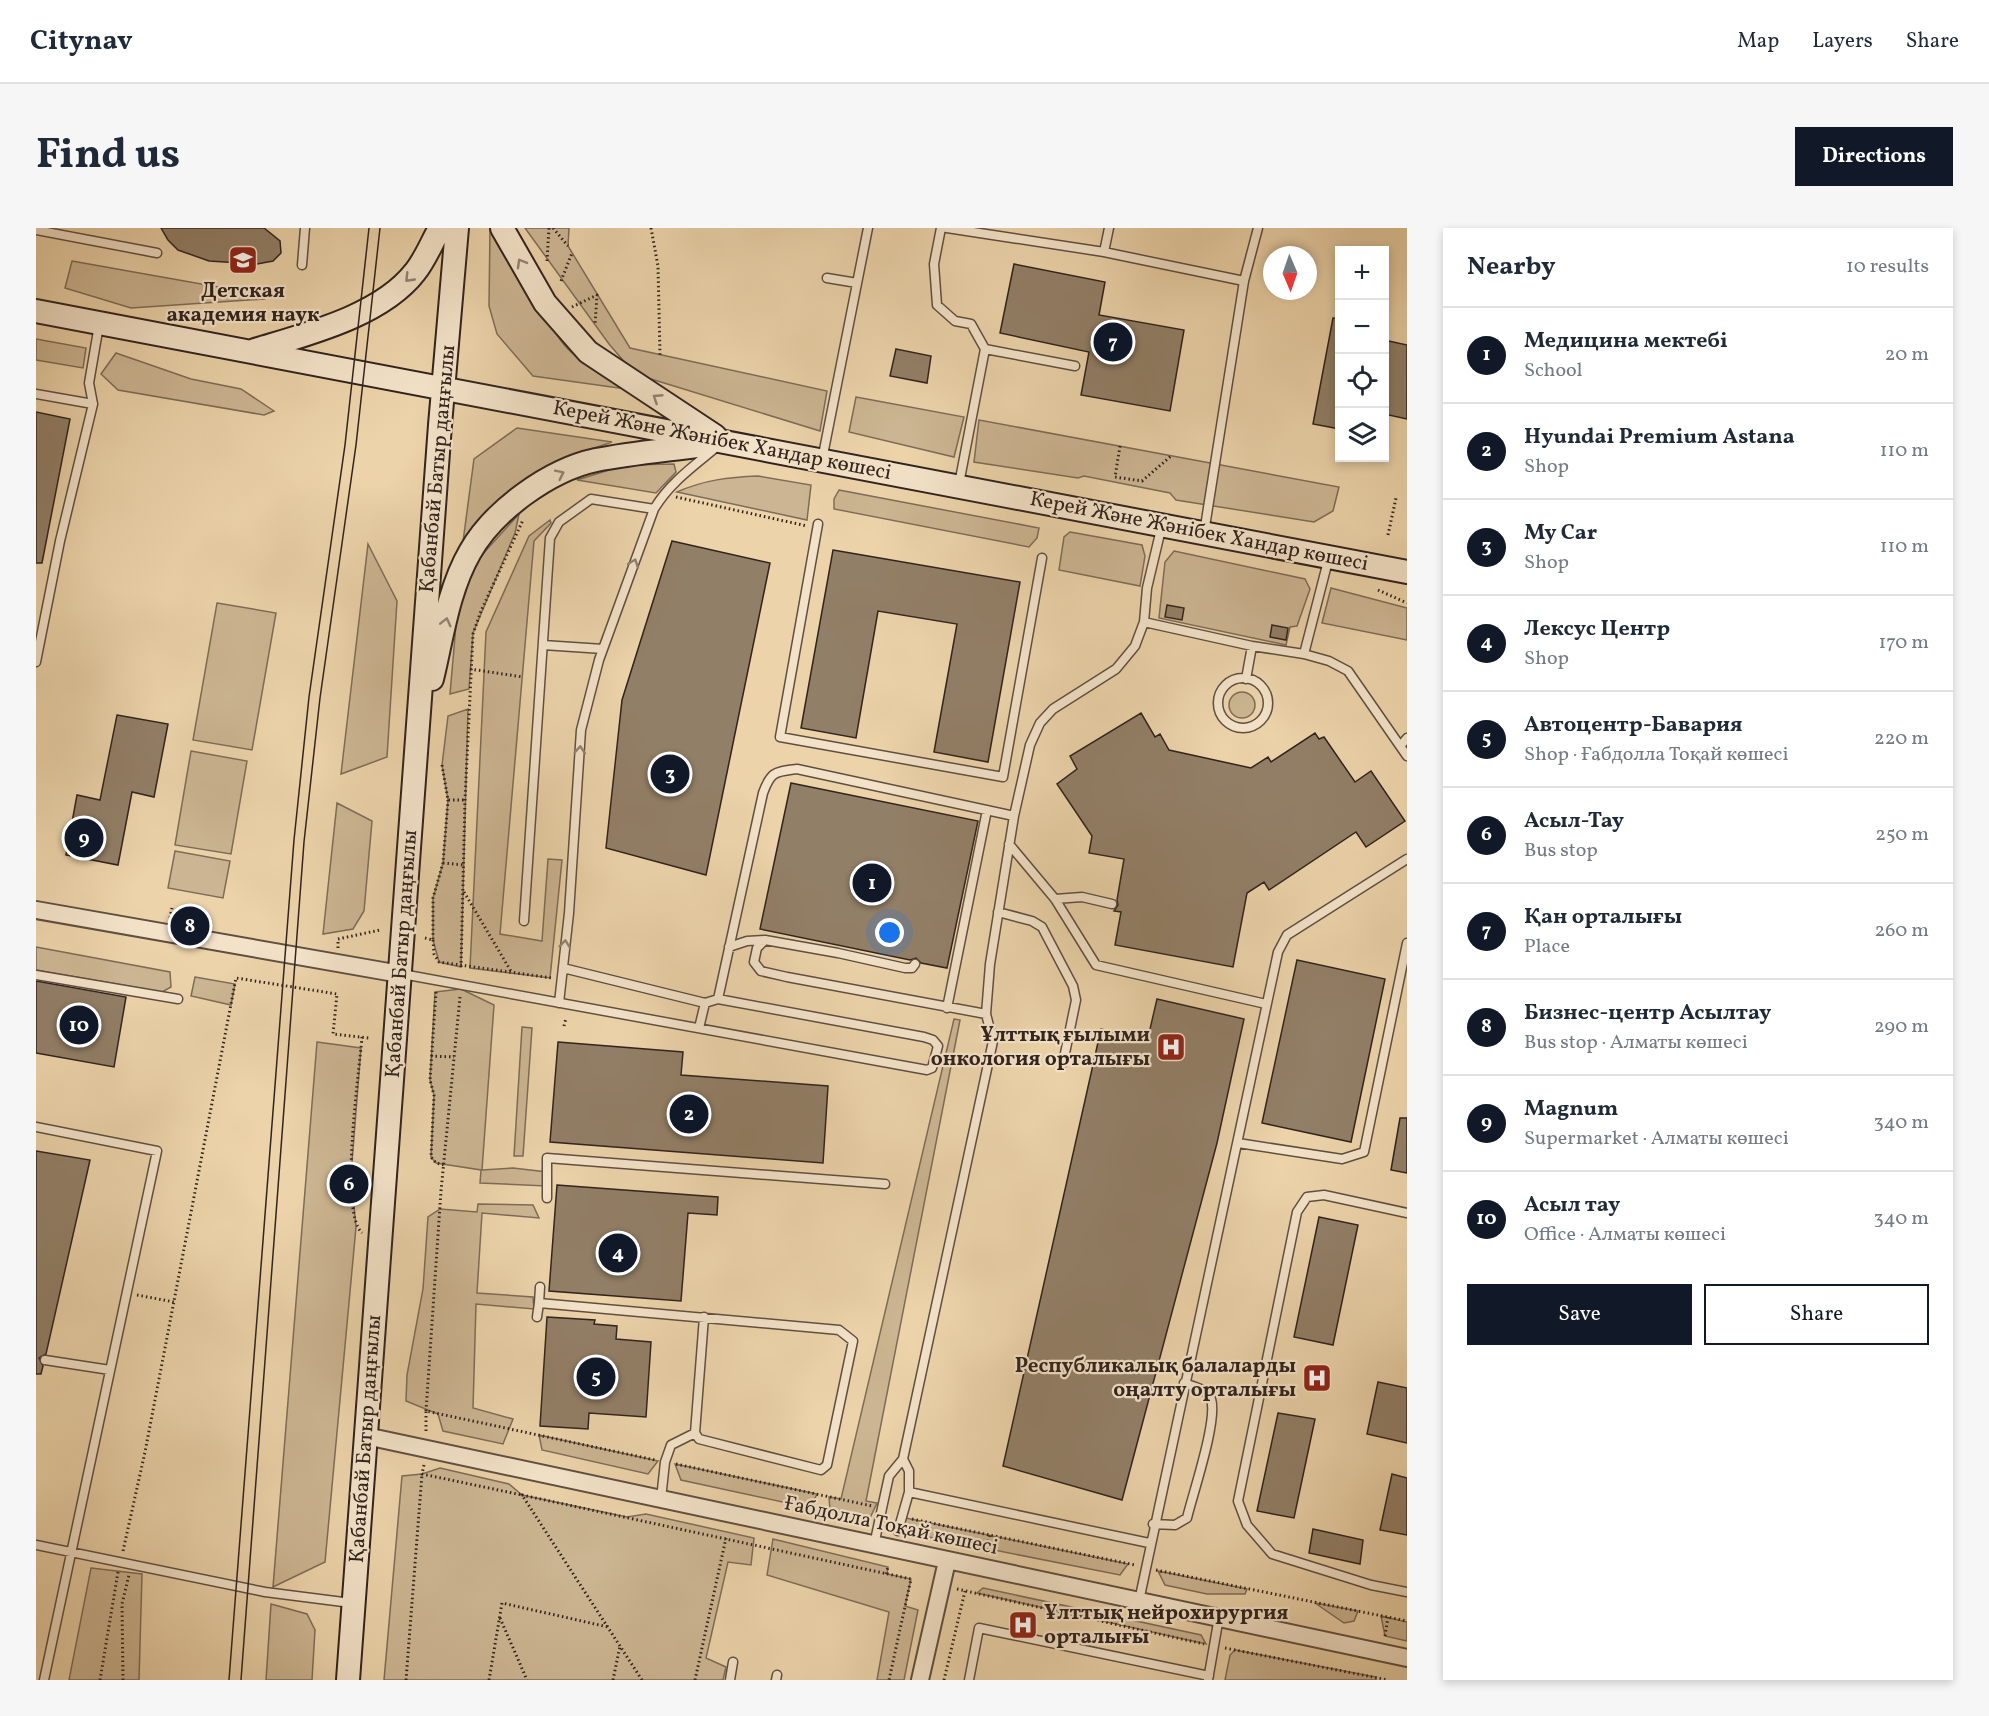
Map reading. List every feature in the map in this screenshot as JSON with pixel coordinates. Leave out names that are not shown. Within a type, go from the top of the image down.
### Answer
[{"type":"main road","points":[[251,352],[334,324],[386,300],[415,272],[440,228]]},
{"type":"main road","name":"Қабанбай Батыр даңғылы","points":[[348,1680],[457,228]]},
{"type":"main road","points":[[502,228],[545,303],[588,352],[723,442]]},
{"type":"main road","name":"Керей Және Жәнібек Хандар көшесі","points":[[36,311],[1407,572]]},
{"type":"main road","points":[[417,740],[455,586],[470,552],[493,522],[528,490],[594,460],[723,442]]},
{"type":"street","points":[[36,910],[400,974]]},
{"type":"street","name":"Ғабдолла Тоқай көшесі","points":[[366,1436],[1407,1658]]},
{"type":"street","points":[[920,1680],[947,1561]]},
{"type":"lane","points":[[302,265],[305,228]]},
{"type":"lane","points":[[822,460],[868,228]]},
{"type":"lane","points":[[941,228],[934,264],[937,305],[955,321],[971,324],[985,349],[959,487]]},
{"type":"lane","points":[[947,228],[1104,252],[1244,281]]},
{"type":"lane","points":[[1104,252],[1109,228]]},
{"type":"lane","points":[[1204,533],[1244,281],[1258,228]]},
{"type":"lane","points":[[36,230],[157,253]]},
{"type":"lane","points":[[827,278],[857,283]]},
{"type":"lane","points":[[36,662],[60,541],[93,404],[89,383],[99,323]]},
{"type":"lane","points":[[985,349],[1076,366]]},
{"type":"lane","points":[[36,394],[93,404]]},
{"type":"lane","points":[[559,1003],[581,730],[603,649],[654,509],[663,495],[723,442]]},
{"type":"lane","points":[[524,921],[550,538],[559,522],[591,499],[654,509]]},
{"type":"lane","points":[[874,1546],[889,1476],[903,1459],[993,1041],[986,1014],[998,912],[1014,816],[1030,745],[1040,723],[1053,709],[1116,669],[1135,646],[1144,622],[1148,588],[1162,525]]},
{"type":"lane","points":[[817,526],[780,737],[1003,777],[1042,558]]},
{"type":"lane","points":[[1304,654],[1329,557]]},
{"type":"lane","points":[[1144,622],[1329,661],[1348,671],[1404,741],[1407,756]]},
{"type":"lane","points":[[543,645],[603,649]]},
{"type":"lane","points":[[1246,678],[1252,646]]},
{"type":"lane","points":[[1246,678],[1259,683],[1264,689],[1268,704],[1267,711],[1257,723],[1243,728],[1227,722],[1222,715],[1219,699],[1227,684],[1246,678]]},
{"type":"lane","points":[[718,999],[763,793],[768,778],[775,772],[797,769],[1014,816]]},
{"type":"lane","points":[[947,1008],[987,810]]},
{"type":"lane","points":[[1009,844],[1055,899],[1096,965],[1266,1004]]},
{"type":"lane","points":[[1139,1601],[1153,1524],[1278,952],[1287,935],[1407,859]]},
{"type":"lane","points":[[1055,899],[1083,897],[1112,904]]},
{"type":"lane","points":[[998,912],[1032,921],[1042,927],[1073,986],[1076,1000],[1064,1063]]},
{"type":"lane","points":[[729,947],[747,941],[765,940],[838,952],[905,968],[912,968],[915,964]]},
{"type":"lane","points":[[765,940],[757,948],[754,962],[761,971],[986,1014]]},
{"type":"lane","points":[[1238,1143],[1342,1159],[1364,1152],[1407,943]]},
{"type":"lane","points":[[400,974],[927,1070],[932,1068],[938,1046],[933,1040],[924,1037],[718,999],[705,1003],[563,968]]},
{"type":"lane","points":[[36,975],[178,999]]},
{"type":"lane","points":[[699,1028],[705,1003]]},
{"type":"lane","points":[[36,1127],[157,1151],[44,1680]]},
{"type":"lane","points":[[547,1198],[547,1158],[885,1184]]},
{"type":"lane","points":[[1407,1213],[1324,1195],[1307,1197],[1297,1212],[1238,1501],[1247,1525],[1272,1554],[1371,1585],[1407,1592]]},
{"type":"lane","points":[[537,1317],[540,1287]]},
{"type":"lane","points":[[539,1303],[677,1317],[704,1317],[839,1330],[853,1341],[827,1465],[821,1470],[699,1439],[695,1433],[704,1317]]},
{"type":"lane","points":[[45,1360],[110,1370]]},
{"type":"lane","points":[[1153,1524],[1175,1525],[1187,1518],[1212,1419],[1211,1398],[1205,1391],[1184,1383]]},
{"type":"lane","points":[[661,1499],[665,1462],[671,1445],[695,1433]]},
{"type":"lane","points":[[898,1531],[909,1492],[909,1471],[903,1459]]},
{"type":"lane","points":[[909,1492],[1149,1543]]},
{"type":"lane","points":[[36,1545],[265,1592],[354,1603]]},
{"type":"lane","points":[[969,1680],[979,1628],[1208,1678],[1219,1617]]},
{"type":"lane","points":[[730,1680],[733,1662]]},
{"type":"path","points":[[551,228],[567,246]]},
{"type":"path","points":[[547,261],[551,228]]},
{"type":"path","points":[[651,228],[658,266],[660,355]]},
{"type":"path","points":[[561,281],[572,253]]},
{"type":"path","points":[[578,303],[597,295],[595,325]]},
{"type":"path","points":[[1120,446],[1115,477],[1142,481],[1171,456]]},
{"type":"path","points":[[663,495],[817,526]]},
{"type":"path","points":[[1388,535],[1395,498]]},
{"type":"path","points":[[461,967],[465,800],[473,634],[480,611],[525,517]]},
{"type":"path","points":[[1378,590],[1407,603]]},
{"type":"path","points":[[470,669],[523,677]]},
{"type":"path","points":[[442,765],[448,800],[443,863],[433,898],[434,954],[439,962],[461,967],[562,980]]},
{"type":"path","points":[[448,800],[465,800]]},
{"type":"path","points":[[443,863],[464,865]]},
{"type":"path","points":[[463,891],[512,973]]},
{"type":"path","points":[[338,955],[338,939],[380,930]]},
{"type":"path","points":[[425,938],[433,940]]},
{"type":"path","points":[[100,1680],[120,1562],[145,1452],[236,978],[337,994],[333,1034],[369,1038]]},
{"type":"path","points":[[426,1431],[440,1209],[461,989]]},
{"type":"path","points":[[444,991],[435,992],[430,1080],[434,1095],[431,1157],[436,1163],[444,1164]]},
{"type":"path","points":[[564,1026],[566,1018]]},
{"type":"path","points":[[362,1037],[350,1190],[356,1227],[366,1236]]},
{"type":"path","points":[[432,1056],[454,1058]]},
{"type":"path","points":[[127,1293],[174,1302]]},
{"type":"path","points":[[426,1411],[882,1508]]},
{"type":"path","points":[[406,1680],[425,1459]]},
{"type":"path","points":[[422,1474],[911,1579],[889,1680]]},
{"type":"path","points":[[522,1495],[642,1680]]},
{"type":"path","points":[[902,1517],[1407,1622]]},
{"type":"path","points":[[986,1550],[990,1534]]},
{"type":"path","points":[[695,1680],[726,1538]]},
{"type":"path","points":[[123,1680],[123,1604],[131,1564]]},
{"type":"path","points":[[886,1574],[888,1567]]},
{"type":"path","points":[[977,1593],[979,1584]]},
{"type":"path","points":[[957,1589],[1214,1646],[1388,1680]]},
{"type":"path","points":[[944,1680],[965,1591]]},
{"type":"path","points":[[489,1680],[502,1604],[608,1627]]},
{"type":"path","points":[[1385,1636],[1388,1617]]},
{"type":"path","points":[[500,1618],[527,1680]]},
{"type":"path","points":[[613,1680],[620,1646]]},
{"type":"shaded area","points":[[490,228],[505,247],[548,321],[566,347],[587,365],[626,389],[533,376],[497,334],[489,306]]},
{"type":"shaded area","points":[[525,228],[569,228],[568,246],[630,348],[827,391],[820,431],[635,374],[609,344]]},
{"type":"shaded area","points":[[72,261],[268,296],[265,299],[131,308],[65,288]]},
{"type":"shaded area","points":[[36,339],[86,348],[83,368],[36,360]]},
{"type":"shaded area","points":[[116,353],[191,379],[241,389],[274,411],[264,415],[118,390],[101,374]]},
{"type":"shaded area","points":[[856,397],[964,417],[954,457],[849,432]]},
{"type":"shaded area","points":[[979,420],[1339,487],[1333,511],[1314,522],[1176,500],[1170,493],[1084,476],[1078,478],[974,462]]},
{"type":"shaded area","points":[[517,428],[612,442],[560,461],[512,488],[485,514],[462,549],[474,459]]},
{"type":"shaded area","points":[[674,464],[676,472],[656,493],[577,480],[625,465]]},
{"type":"shaded area","points":[[758,476],[811,485],[807,520],[677,492],[717,480]]},
{"type":"shaded area","points":[[839,490],[1039,528],[1037,538],[1029,547],[834,509],[834,499]]},
{"type":"shaded area","points":[[519,514],[515,533],[473,633],[469,689],[450,694],[456,625],[470,568]]},
{"type":"shaded area","points":[[550,520],[551,523],[534,541],[500,934],[542,941],[548,859],[562,860],[550,978],[470,968],[486,632],[529,536]]},
{"type":"shaded area","points":[[1070,532],[1142,545],[1145,556],[1140,586],[1059,570],[1064,537]]},
{"type":"shaded area","points":[[368,544],[397,601],[387,757],[341,774]]},
{"type":"shaded area","points":[[1174,551],[1305,579],[1310,589],[1297,626],[1290,627],[1286,645],[1159,618],[1165,562]]},
{"type":"shaded area","points":[[1331,588],[1407,608],[1407,640],[1322,623]]},
{"type":"shaded area","points":[[217,603],[276,613],[252,750],[193,740]]},
{"type":"shaded area","points":[[1242,692],[1251,696],[1255,705],[1251,714],[1242,718],[1233,714],[1229,705],[1233,696]]},
{"type":"shaded area","points":[[468,709],[461,967],[439,962],[433,940],[433,898],[443,863],[448,800],[442,765],[448,716]]},
{"type":"shaded area","points":[[191,751],[247,761],[231,854],[175,845]]},
{"type":"shaded area","points":[[337,803],[372,821],[364,911],[353,929],[323,934]]},
{"type":"shaded area","points":[[175,851],[230,861],[223,898],[168,888]]},
{"type":"shaded area","points":[[36,947],[170,972],[171,987],[162,992],[36,970]]},
{"type":"shaded area","points":[[195,977],[235,984],[231,1005],[191,996]]},
{"type":"shaded area","points":[[461,989],[494,1005],[482,1170],[513,1168],[547,1172],[547,1186],[480,1183],[481,1170],[436,1163],[431,1157],[434,1095],[430,1080],[435,992]]},
{"type":"shaded area","points":[[954,1019],[960,1020],[866,1501],[877,1503],[870,1518],[830,1510],[829,1497],[841,1499]]},
{"type":"shaded area","points":[[522,1027],[532,1028],[523,1156],[514,1156]]},
{"type":"shaded area","points":[[317,1042],[361,1048],[351,1175],[356,1227],[325,1562],[273,1587]]},
{"type":"shaded area","points":[[478,1204],[533,1205],[539,1218],[482,1213],[477,1293],[533,1297],[534,1309],[476,1304],[473,1408],[513,1419],[503,1444],[443,1431],[438,1414],[406,1401],[407,1375],[423,1289],[428,1217],[440,1209],[477,1212]]},
{"type":"shaded area","points":[[539,1435],[658,1461],[648,1474],[542,1450]]},
{"type":"shaded area","points":[[675,1464],[817,1494],[810,1508],[681,1480]]},
{"type":"shaded area","points":[[440,1468],[509,1484],[522,1495],[627,1517],[646,1514],[754,1538],[751,1565],[728,1562],[706,1658],[726,1667],[723,1680],[384,1680],[402,1476],[422,1474]]},
{"type":"shaded area","points":[[901,1517],[1128,1564],[1120,1575],[898,1531]]},
{"type":"shaded area","points":[[773,1539],[888,1567],[887,1574],[911,1579],[905,1606],[918,1610],[904,1680],[877,1680],[889,1612],[767,1575]]},
{"type":"shaded area","points":[[91,1568],[142,1574],[139,1680],[69,1680]]},
{"type":"shaded area","points":[[1158,1571],[1247,1589],[1245,1594],[1207,1594],[1165,1585]]},
{"type":"shaded area","points":[[983,1588],[1201,1635],[1206,1644],[977,1593]]},
{"type":"shaded area","points":[[1315,1603],[1358,1611],[1354,1621],[1344,1623]]},
{"type":"shaded area","points":[[271,1604],[307,1614],[315,1630],[312,1680],[266,1680]]},
{"type":"shaded area","points":[[1381,1616],[1407,1622],[1407,1641],[1385,1636]]},
{"type":"shaded area","points":[[1235,1650],[1376,1677],[1376,1680],[1225,1680],[1230,1655]]},
{"type":"building","points":[[161,228],[264,228],[280,241],[281,253],[273,261],[257,264],[209,261],[178,250]]},
{"type":"building","points":[[1014,264],[1105,282],[1099,315],[1184,330],[1170,411],[1081,395],[1089,352],[1000,333]]},
{"type":"building","points":[[1333,318],[1335,318],[1335,428],[1313,424]]},
{"type":"building","points":[[1389,341],[1407,345],[1407,419],[1389,415]]},
{"type":"building","points":[[896,349],[931,356],[927,383],[890,376]]},
{"type":"building","points":[[36,412],[70,419],[42,563],[36,563]]},
{"type":"building","points":[[672,541],[770,563],[706,875],[606,848],[622,700]]},
{"type":"building","points":[[833,550],[1020,582],[988,762],[934,752],[957,624],[878,611],[856,738],[801,728]]},
{"type":"building","points":[[1167,605],[1184,608],[1182,620],[1165,617]]},
{"type":"building","points":[[1272,625],[1288,628],[1286,640],[1270,637]]},
{"type":"building","points":[[1141,713],[1155,737],[1160,734],[1169,750],[1251,768],[1268,757],[1271,762],[1315,733],[1319,739],[1324,737],[1355,782],[1371,771],[1405,821],[1366,847],[1356,832],[1269,890],[1264,882],[1247,893],[1233,967],[1115,945],[1121,912],[1114,911],[1118,905],[1124,859],[1089,853],[1092,836],[1057,784],[1077,769],[1070,756]]},
{"type":"building","points":[[117,715],[168,724],[154,797],[132,792],[118,865],[66,855],[77,795],[100,800]]},
{"type":"building","points":[[791,783],[978,821],[947,968],[921,963],[916,958],[910,960],[760,929]]},
{"type":"building","points":[[1297,960],[1385,979],[1351,1142],[1262,1123]]},
{"type":"building","points":[[36,981],[126,997],[114,1067],[36,1053]]},
{"type":"building","points":[[1157,999],[1244,1019],[1217,1143],[1122,1500],[1003,1466],[1101,1029],[1147,1042]]},
{"type":"building","points":[[558,1042],[683,1052],[681,1075],[828,1086],[823,1163],[550,1142]]},
{"type":"building","points":[[1400,1118],[1407,1118],[1407,1173],[1391,1170]]},
{"type":"building","points":[[36,1151],[90,1160],[46,1354],[39,1358],[43,1366],[41,1374],[36,1374]]},
{"type":"building","points":[[557,1185],[718,1197],[717,1215],[688,1213],[681,1301],[549,1291]]},
{"type":"building","points":[[1319,1217],[1358,1225],[1333,1345],[1294,1337]]},
{"type":"building","points":[[547,1317],[595,1320],[594,1324],[617,1326],[616,1339],[651,1342],[646,1417],[589,1413],[588,1429],[540,1426]]},
{"type":"building","points":[[1378,1382],[1407,1388],[1407,1443],[1367,1434]]},
{"type":"building","points":[[1278,1413],[1315,1419],[1294,1518],[1257,1511]]},
{"type":"building","points":[[1392,1474],[1407,1478],[1407,1535],[1380,1530]]},
{"type":"building","points":[[1313,1529],[1363,1540],[1360,1564],[1309,1553]]},
{"type":"tram line","points":[[229,1680],[294,840],[309,697],[345,445],[369,228]]},
{"type":"tram line","points":[[241,1680],[304,842],[320,698],[356,445],[380,228]]},
{"type":"place","name":"Детская академия наук","points":[[243,260]]},
{"type":"place","name":"Қан орталығы","points":[[1113,342]]},
{"type":"place","name":"My Car","points":[[670,774]]},
{"type":"place","name":"Magnum","points":[[84,838]]},
{"type":"place","name":"Медицина мектебі","points":[[872,883]]},
{"type":"place","name":"Бизнес-центр Асылтау","points":[[190,926]]},
{"type":"place","name":"Асыл тау","points":[[79,1025]]},
{"type":"place","name":"Ұлттық ғылыми онкология орталығы","points":[[1171,1047]]},
{"type":"place","name":"Hyundai Premium Astana","points":[[689,1114]]},
{"type":"place","name":"Асыл-Тау","points":[[349,1184]]},
{"type":"place","name":"Лексус Центр","points":[[618,1253]]},
{"type":"place","name":"Автоцентр-Бавария","points":[[596,1377]]},
{"type":"place","name":"Республикалық балаларды оңалту орталығы","points":[[1317,1378]]},
{"type":"place","name":"Ұлттық нейрохирургия орталығы","points":[[1023,1625]]}]
